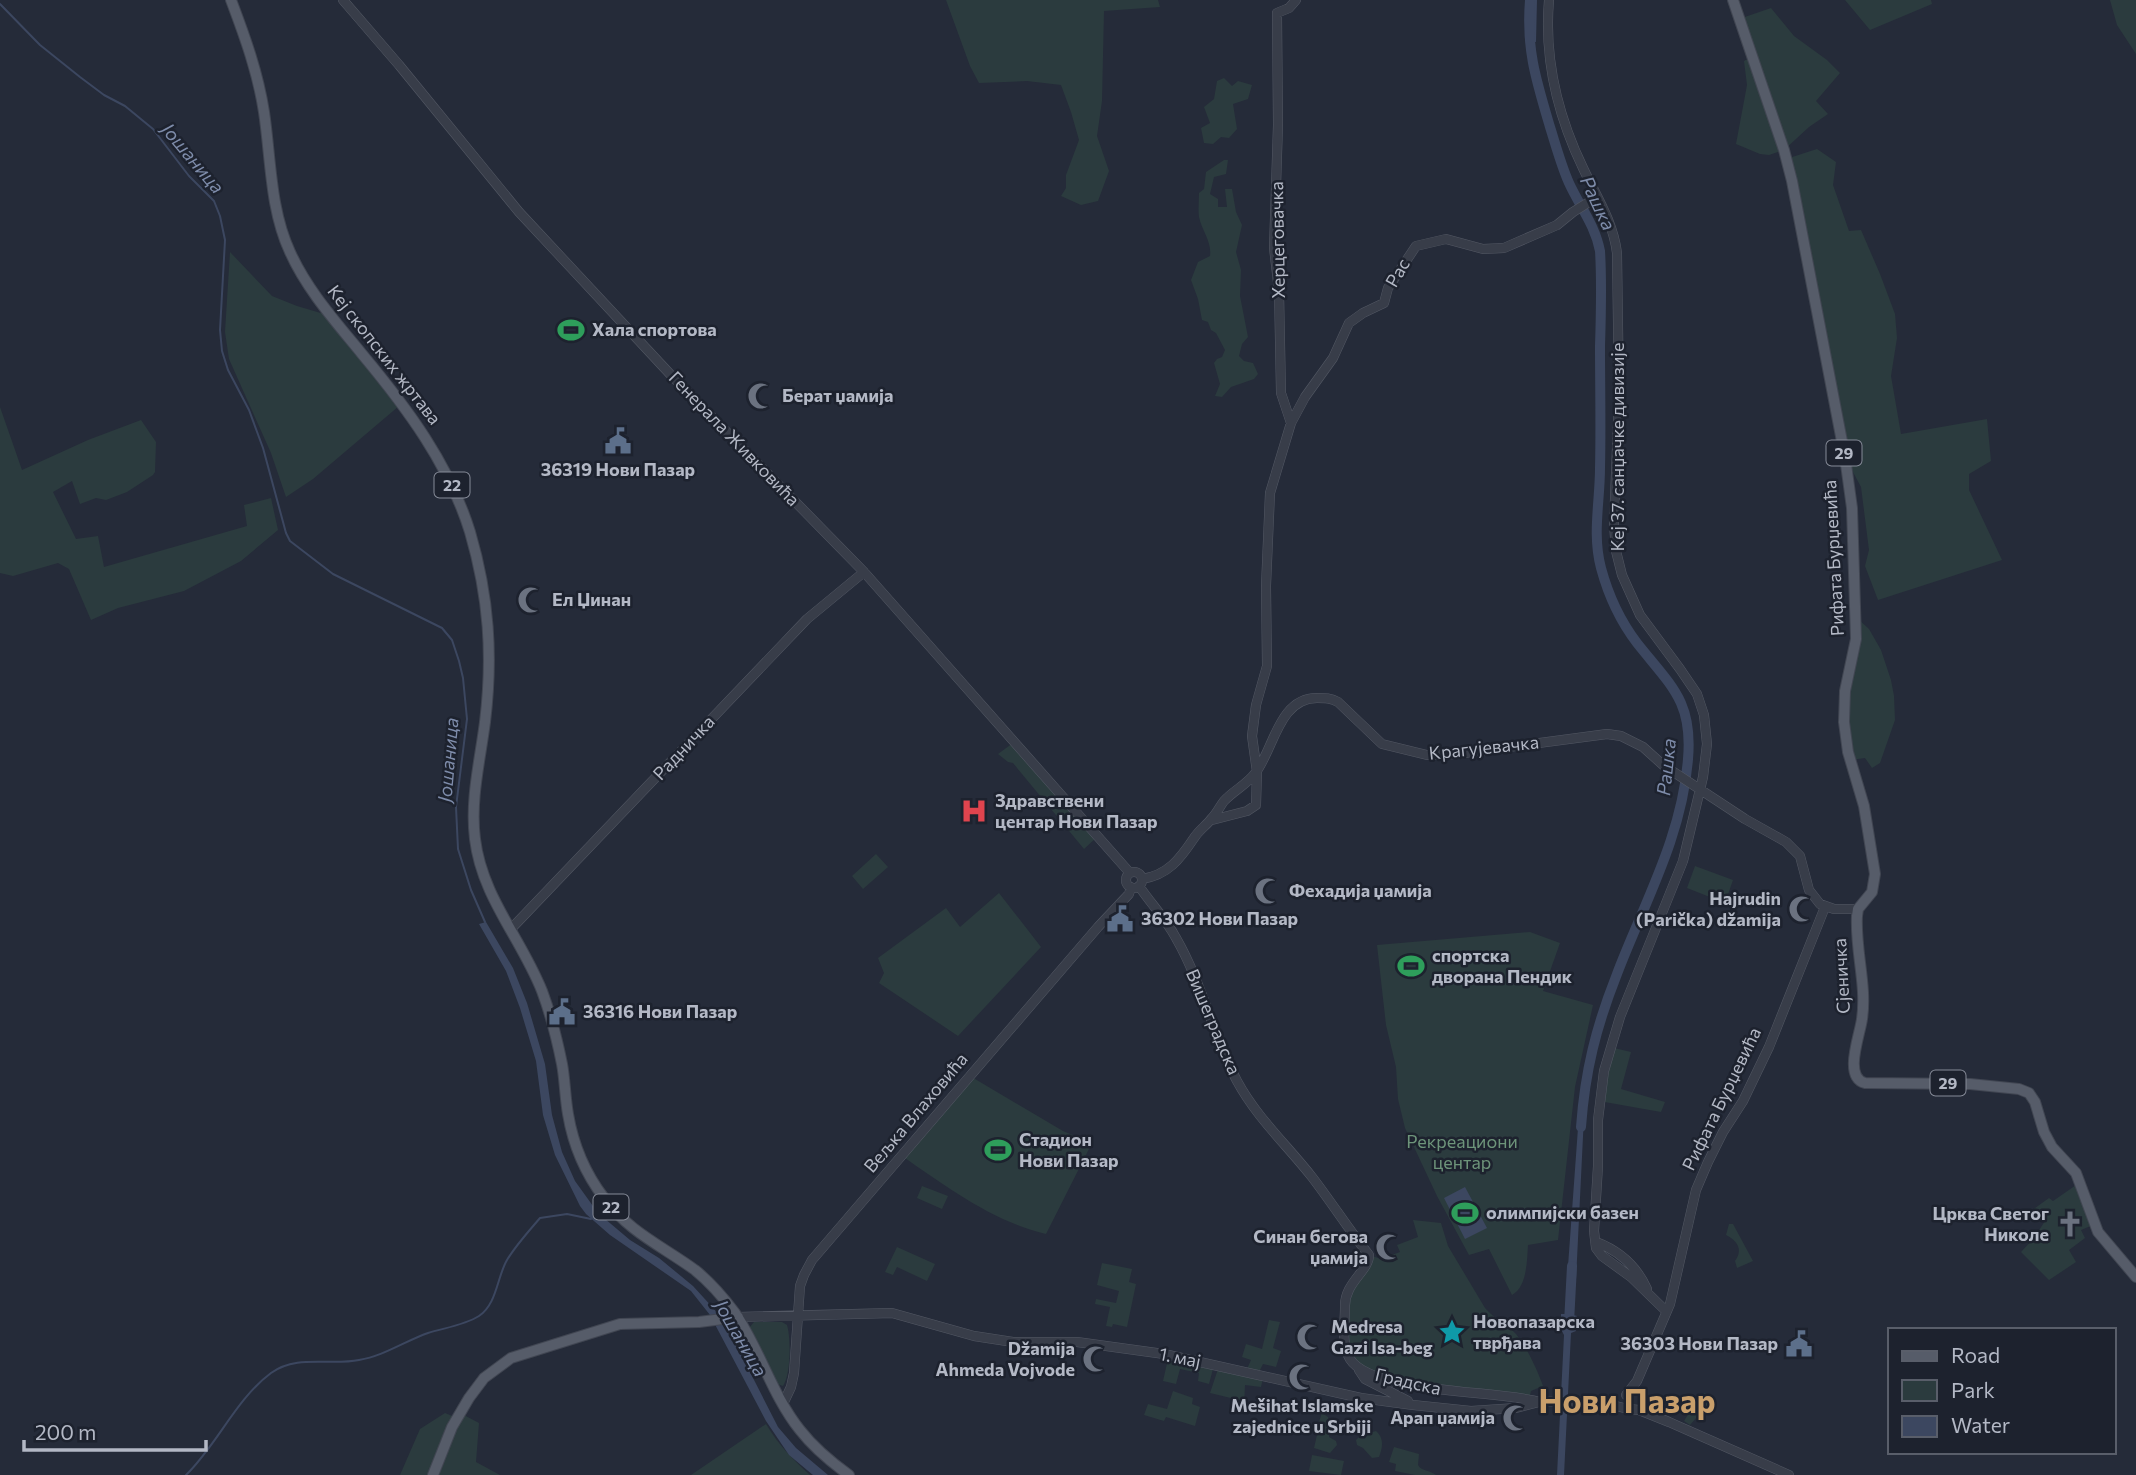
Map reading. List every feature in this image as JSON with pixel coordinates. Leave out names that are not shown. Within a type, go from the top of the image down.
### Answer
[{"type":"main road","name":"Кеј скопских жртава","points":[[231,0],[249,48],[260,89],[275,202],[290,253],[329,315],[420,427],[445,472],[470,530],[484,583],[490,652],[486,720],[474,808],[475,839],[481,871],[489,892],[534,973],[552,1020],[561,1058],[571,1129],[586,1169],[610,1205],[634,1230],[692,1268],[706,1280],[737,1317]]},
{"type":"main road","name":"Рифата Бурџевића","points":[[1733,0],[1784,150],[1845,457],[1851,500],[1857,627],[1856,645],[1844,696],[1844,722],[1848,752],[1864,806],[1875,874],[1872,892],[1858,909]]},
{"type":"main road","name":"Сјеничка","points":[[1858,909],[1857,936],[1863,1007],[1855,1076],[1859,1081],[1996,1086],[2024,1090],[2033,1098],[2047,1139],[2076,1173],[2098,1231],[2136,1277]]},
{"type":"main road","points":[[433,1475],[464,1405],[484,1378],[505,1361],[611,1326],[737,1317]]},
{"type":"main road","name":"22","points":[[737,1317],[783,1404],[800,1430],[812,1444],[849,1475]]},
{"type":"street","name":"Генерала Живковића","points":[[342,0],[519,212],[670,374],[864,572],[1130,873],[1126,881],[1137,884]]},
{"type":"street","name":"Херцеговачка","points":[[1291,424],[1281,393],[1279,291],[1274,238],[1278,125],[1277,13],[1289,8],[1296,0]]},
{"type":"street","name":"Кеј 37. санџачке дивизије","points":[[1549,0],[1548,38],[1553,82],[1578,158],[1595,198],[1613,229],[1618,260],[1619,423],[1614,524],[1616,551],[1625,584],[1640,615],[1687,678],[1701,705],[1706,725],[1707,744],[1683,861],[1620,1017],[1604,1071],[1598,1120],[1594,1223],[1597,1248],[1607,1261],[1626,1273],[1667,1311]]},
{"type":"street","name":"Рас","points":[[1291,424],[1305,397],[1333,358],[1349,323],[1384,303],[1388,288],[1414,247],[1447,239],[1478,248],[1510,246],[1557,225],[1595,198]]},
{"type":"street","points":[[1212,820],[1247,811],[1256,805],[1257,772],[1252,736],[1256,705],[1267,666],[1269,498],[1291,424]]},
{"type":"street","name":"Радничка","points":[[510,930],[807,619],[864,572]]},
{"type":"street","name":"Крагујевачка","points":[[1257,772],[1281,724],[1293,708],[1309,698],[1334,699],[1376,740],[1386,746],[1413,753],[1457,754],[1612,734],[1643,747],[1659,763],[1745,819],[1786,842],[1800,856],[1812,896],[1825,907]]},
{"type":"street","points":[[1137,884],[1169,869],[1180,859],[1224,801],[1257,772]]},
{"type":"street","name":"Вишеградска","points":[[1137,884],[1176,937],[1220,1046],[1246,1096],[1273,1133],[1312,1177],[1369,1255]]},
{"type":"street","name":"Вељка Влаховића","points":[[783,1404],[792,1382],[802,1280],[811,1260],[1137,884]]},
{"type":"street","points":[[1825,907],[1858,909]]},
{"type":"street","name":"Рифата Бурџевића","points":[[1628,1402],[1671,1299],[1696,1190],[1723,1132],[1743,1101],[1769,1047],[1825,907]]},
{"type":"street","name":"Градска","points":[[1369,1255],[1369,1262],[1353,1281],[1345,1302],[1346,1351],[1358,1368],[1381,1383],[1540,1402]]},
{"type":"street","name":"1. мај","points":[[797,1317],[897,1314],[974,1336],[1024,1342],[1077,1342],[1164,1354],[1361,1398],[1413,1405],[1483,1411],[1516,1408],[1540,1402],[1628,1402],[1644,1412],[1789,1475]]},
{"type":"street","points":[[737,1317],[797,1317]]},
{"type":"street","points":[[1381,1383],[1413,1405]]},
{"type":"green space","points":[[946,0],[1158,0],[1160,7],[1104,11],[1102,101],[1097,136],[1109,171],[1098,201],[1081,205],[1061,196],[1066,188],[1066,175],[1079,140],[1061,85],[1027,81],[979,83]]},
{"type":"green space","points":[[1845,0],[1931,0],[1932,4],[1870,30]]},
{"type":"green space","points":[[2110,0],[2136,0],[2136,54],[2117,25]]},
{"type":"green space","points":[[1771,8],[1794,36],[1840,73],[1816,101],[1828,114],[1784,150],[1769,155],[1736,144],[1747,85],[1744,61],[1753,56],[1739,19]]},
{"type":"green space","points":[[1224,78],[1232,86],[1238,81],[1252,85],[1248,99],[1233,104],[1237,129],[1229,138],[1221,137],[1213,144],[1204,143],[1201,128],[1210,123],[1204,107],[1214,99],[1217,81]]},
{"type":"green space","points":[[1817,149],[1836,162],[1833,185],[1849,231],[1861,230],[1895,314],[1897,338],[1891,376],[1901,434],[1987,419],[1991,461],[1969,474],[1969,490],[2002,560],[1878,600],[1865,566],[1869,550],[1861,487],[1845,457],[1786,159]]},
{"type":"green space","points":[[1228,160],[1226,174],[1214,177],[1210,194],[1218,199],[1218,207],[1227,207],[1225,189],[1232,189],[1236,212],[1242,225],[1236,252],[1241,270],[1240,296],[1248,337],[1242,344],[1239,356],[1244,361],[1253,363],[1258,374],[1254,379],[1231,387],[1222,397],[1215,396],[1220,384],[1214,363],[1222,357],[1225,350],[1208,322],[1202,320],[1191,280],[1198,262],[1210,256],[1210,246],[1199,217],[1199,193],[1204,189],[1206,172]]},
{"type":"green space","points":[[230,252],[272,296],[324,314],[399,406],[313,479],[286,497],[271,453],[229,359],[225,332]]},
{"type":"green space","points":[[0,407],[22,470],[141,420],[156,442],[155,472],[127,492],[106,500],[96,498],[80,504],[72,481],[53,492],[76,539],[98,536],[104,567],[247,526],[244,505],[271,498],[278,530],[241,561],[184,591],[118,608],[91,620],[69,569],[58,563],[13,576],[0,573]]},
{"type":"green space","points":[[1857,618],[1869,629],[1881,650],[1894,696],[1895,720],[1880,763],[1872,768],[1865,758],[1851,760],[1845,736]]},
{"type":"green space","points":[[1013,743],[1097,837],[1084,849],[1013,763],[998,754]]},
{"type":"green space","points":[[876,854],[888,867],[863,889],[852,876]]},
{"type":"green space","points":[[1695,866],[1733,880],[1725,903],[1687,888]]},
{"type":"green space","points":[[999,893],[1041,947],[958,1036],[879,983],[884,973],[878,958],[946,908],[960,927]]},
{"type":"green space","name":"Рекреациони центар","points":[[1530,932],[1560,943],[1543,991],[1593,1005],[1575,1087],[1558,1240],[1528,1245],[1523,1280],[1512,1295],[1489,1249],[1469,1255],[1405,1128],[1398,1099],[1396,1067],[1386,1025],[1377,945]]},
{"type":"green space","points":[[1610,1047],[1631,1052],[1621,1089],[1665,1102],[1661,1112],[1599,1101]]},
{"type":"green space","name":"Стадион Нови Пазар","points":[[970,1076],[1063,1131],[1092,1143],[1046,1234],[989,1212],[902,1156]]},
{"type":"green space","points":[[2079,1183],[2093,1225],[2081,1230],[2085,1238],[2069,1250],[2076,1262],[2049,1280],[2021,1252],[2045,1221],[2031,1211],[2049,1198],[2053,1201]]},
{"type":"green space","points":[[922,1186],[948,1196],[942,1209],[917,1198]]},
{"type":"green space","points":[[1413,1220],[1441,1223],[1448,1246],[1485,1308],[1512,1330],[1524,1346],[1543,1386],[1531,1391],[1529,1399],[1422,1387],[1358,1368],[1345,1345],[1352,1284],[1369,1255],[1381,1259],[1400,1252],[1397,1245],[1418,1237]]},
{"type":"green space","points":[[1729,1224],[1733,1224],[1753,1261],[1737,1268],[1735,1261],[1739,1250],[1734,1240],[1726,1235]]},
{"type":"green space","points":[[897,1247],[935,1264],[927,1281],[897,1267],[893,1275],[885,1272]]},
{"type":"green space","points":[[1102,1263],[1132,1269],[1129,1282],[1136,1284],[1127,1327],[1113,1324],[1112,1327],[1106,1326],[1110,1307],[1095,1304],[1096,1299],[1116,1303],[1119,1291],[1097,1285]]},
{"type":"green space","points":[[1269,1320],[1280,1322],[1273,1348],[1281,1351],[1276,1367],[1263,1364],[1259,1372],[1247,1369],[1251,1360],[1242,1357],[1246,1344],[1262,1349]]},
{"type":"green space","points":[[754,1322],[782,1322],[787,1325],[790,1356],[783,1386],[777,1384],[749,1328]]},
{"type":"green space","points":[[1168,1359],[1213,1369],[1209,1384],[1198,1381],[1199,1373],[1180,1369],[1176,1384],[1163,1381]]},
{"type":"green space","points":[[1218,1369],[1263,1378],[1261,1387],[1245,1385],[1244,1407],[1234,1406],[1235,1399],[1210,1393]]},
{"type":"green space","points":[[1173,1391],[1193,1398],[1192,1404],[1200,1407],[1195,1426],[1166,1417],[1164,1421],[1144,1415],[1148,1404],[1167,1409]]},
{"type":"green space","points":[[1705,1393],[1710,1402],[1690,1425],[1684,1421],[1689,1413],[1689,1402]]},
{"type":"green space","points":[[445,1413],[457,1418],[460,1413],[479,1423],[476,1462],[500,1475],[400,1475],[420,1429]]},
{"type":"green space","points":[[1322,1413],[1328,1417],[1329,1437],[1336,1441],[1337,1445],[1330,1453],[1314,1448],[1317,1435],[1315,1433]]},
{"type":"green space","points":[[766,1424],[786,1451],[810,1475],[691,1475]]},
{"type":"green space","points":[[1376,1431],[1382,1440],[1382,1446],[1379,1457],[1372,1458],[1357,1445],[1356,1440],[1361,1435]]},
{"type":"green space","points":[[1394,1447],[1419,1454],[1419,1467],[1436,1475],[1395,1471],[1396,1464],[1389,1462]]},
{"type":"green space","points":[[1312,1455],[1344,1461],[1341,1475],[1309,1471]]},
{"type":"water","points":[[1528,0],[1537,0],[1536,42],[1527,41]]},
{"type":"water","points":[[486,922],[513,968],[527,1003],[545,1064],[552,1115],[562,1152],[575,1181],[598,1213],[693,1286],[714,1309],[727,1327],[778,1427],[796,1448],[828,1475],[813,1475],[789,1455],[766,1421],[710,1315],[691,1291],[610,1235],[580,1206],[555,1155],[543,1115],[536,1061],[506,971],[479,924]]},
{"type":"water","points":[[1579,1114],[1584,1116],[1576,1280],[1567,1280]]},
{"type":"water","name":"олимпијски базен","points":[[1465,1187],[1487,1228],[1465,1239],[1444,1198]]},
{"type":"water","points":[[1565,1309],[1573,1310],[1573,1315],[1577,1316],[1576,1331],[1571,1333],[1564,1475],[1557,1475],[1564,1335],[1561,1329],[1561,1314],[1565,1314]]},
{"type":"waterway","name":"Рашка","points":[[1530,0],[1529,34],[1540,94],[1564,169],[1591,224],[1600,251],[1598,555],[1611,598],[1626,626],[1677,695],[1687,722],[1689,739],[1678,816],[1670,843],[1603,1012],[1585,1087],[1581,1127]]},
{"type":"waterway","name":"Јошаница","points":[[0,4],[40,45],[153,129],[189,176],[214,201],[225,240],[220,330],[222,351],[263,448],[290,541],[333,574],[442,628],[452,640],[463,678],[467,719],[456,807],[458,849],[485,922]]},
{"type":"waterway","points":[[186,1475],[247,1396],[271,1373],[281,1367],[303,1362],[348,1362],[368,1358],[428,1333],[473,1319],[490,1305],[507,1260],[540,1218],[567,1214],[591,1219]]},
{"type":"waterway","name":"Рашка","points":[[1569,1323],[1572,1266]]},
{"type":"place","name":"Хала спортова","points":[[571,330]]},
{"type":"place","name":"Берат џамија","points":[[761,396]]},
{"type":"place","name":"36319 Нови Пазар","points":[[618,441]]},
{"type":"place","name":"Ел Џинан","points":[[531,600]]},
{"type":"place","name":"Здравствени центар Нови Пазар","points":[[974,811]]},
{"type":"place","name":"Фехадија џамија","points":[[1268,891]]},
{"type":"place","name":"Hajrudin (Parička) džamija","points":[[1802,909]]},
{"type":"place","name":"36302 Нови Пазар","points":[[1120,919]]},
{"type":"place","name":"спортска дворана Пендик","points":[[1411,966]]},
{"type":"place","name":"36316 Нови Пазар","points":[[562,1012]]},
{"type":"place","name":"Стадион Нови Пазар","points":[[998,1150]]},
{"type":"place","name":"олимпијски базен","points":[[1465,1213]]},
{"type":"place","name":"Црква Светог Николе","points":[[2070,1224]]},
{"type":"place","name":"Синан бегова џамија","points":[[1389,1247]]},
{"type":"place","name":"Новопазарска тврђава","points":[[1452,1332]]},
{"type":"place","name":"Medresa Gazi Isa-beg","points":[[1310,1337]]},
{"type":"place","name":"36303 Нови Пазар","points":[[1799,1344]]},
{"type":"place","name":"Džamija Ahmeda Vojvode","points":[[1096,1359]]},
{"type":"place","name":"Mešihat Islamske zajednice u Srbiji","points":[[1302,1377]]},
{"type":"place","name":"Арап џамија","points":[[1516,1418]]},
{"type":"district","name":"Нови Пазар","points":[[1627,1402]]}]
